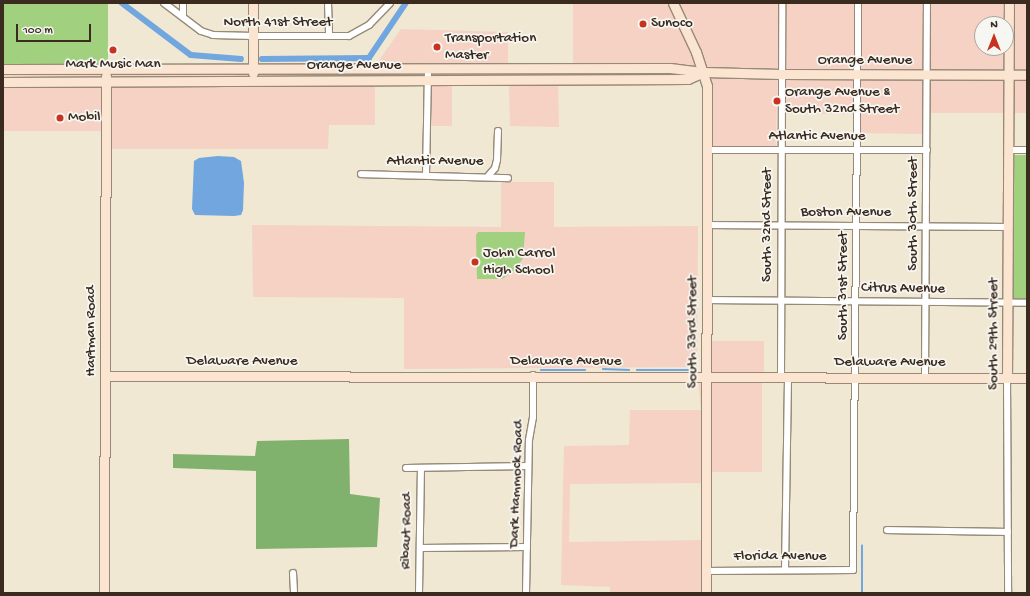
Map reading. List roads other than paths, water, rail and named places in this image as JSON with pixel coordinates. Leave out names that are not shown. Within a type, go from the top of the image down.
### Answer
[{"type":"street","name":"North 41st Street","points":[[164,3],[201,31],[213,36],[349,36],[360,32],[369,25],[390,3]]},
{"type":"street","points":[[183,3],[183,17]]},
{"type":"street","points":[[253,3],[254,80]]},
{"type":"street","points":[[328,3],[329,36]]},
{"type":"street","name":"South 33rd Street","points":[[673,3],[704,72],[707,86],[706,225],[708,376],[706,593]]},
{"type":"street","name":"South 32nd Street","points":[[782,3],[781,302],[784,376],[785,570]]},
{"type":"street","name":"South 31st Street","points":[[853,570],[857,302],[858,3]]},
{"type":"street","name":"South 30th Street","points":[[925,377],[927,3]]},
{"type":"street","name":"South 29th Street","points":[[1008,593],[1009,3]]},
{"type":"street","points":[[547,80],[558,74],[594,73],[602,68]]},
{"type":"street","name":"Orange Avenue","points":[[3,69],[602,68],[687,69],[704,72],[781,74],[1027,75]]},
{"type":"street","points":[[426,174],[428,69]]},
{"type":"street","name":"Hartman Road","points":[[104,593],[106,70]]},
{"type":"street","name":"Orange Avenue","points":[[3,82],[688,79],[704,72]]},
{"type":"street","points":[[489,175],[495,168],[498,131]]},
{"type":"street","name":"Atlantic Avenue","points":[[707,150],[927,150]]},
{"type":"street","points":[[1008,150],[1027,150]]},
{"type":"street","name":"Atlantic Avenue","points":[[361,174],[489,175],[508,178]]},
{"type":"street","name":"Boston Avenue","points":[[706,225],[1008,227]]},
{"type":"street","name":"Citrus Avenue","points":[[707,300],[1027,304]]},
{"type":"street","name":"Delaware Avenue","points":[[106,376],[533,375],[1027,378]]},
{"type":"street","name":"Dark Hammock Road","points":[[526,593],[528,466],[533,375]]},
{"type":"street","points":[[406,468],[422,469],[528,466]]},
{"type":"street","name":"Ribaut Road","points":[[420,593],[422,469]]},
{"type":"street","points":[[887,530],[1008,532]]},
{"type":"street","points":[[420,548],[527,547]]},
{"type":"street","name":"Florida Avenue","points":[[707,571],[853,570]]},
{"type":"street","points":[[293,573],[294,593]]},
{"type":"water","points":[[218,156],[234,157],[241,161],[244,183],[243,210],[241,215],[234,216],[195,215],[192,209],[194,161],[199,158]]},
{"type":"waterway","points":[[122,3],[191,55],[241,59]]},
{"type":"waterway","points":[[262,59],[369,58],[406,3]]},
{"type":"waterway","points":[[603,369],[629,370]]},
{"type":"waterway","points":[[541,370],[585,370]]},
{"type":"waterway","points":[[637,370],[688,370]]},
{"type":"waterway","points":[[862,546],[862,593]]},
{"type":"place","name":"Sunoco","points":[[643,24]]},
{"type":"place","name":"Transportation Master","points":[[437,47]]},
{"type":"place","name":"Mark Music Man","points":[[113,50]]},
{"type":"place","name":"Orange Avenue & South 32nd Street","points":[[777,101]]},
{"type":"place","name":"Mobil","points":[[60,118]]},
{"type":"place","name":"John Carrol High School","points":[[475,262]]}]
